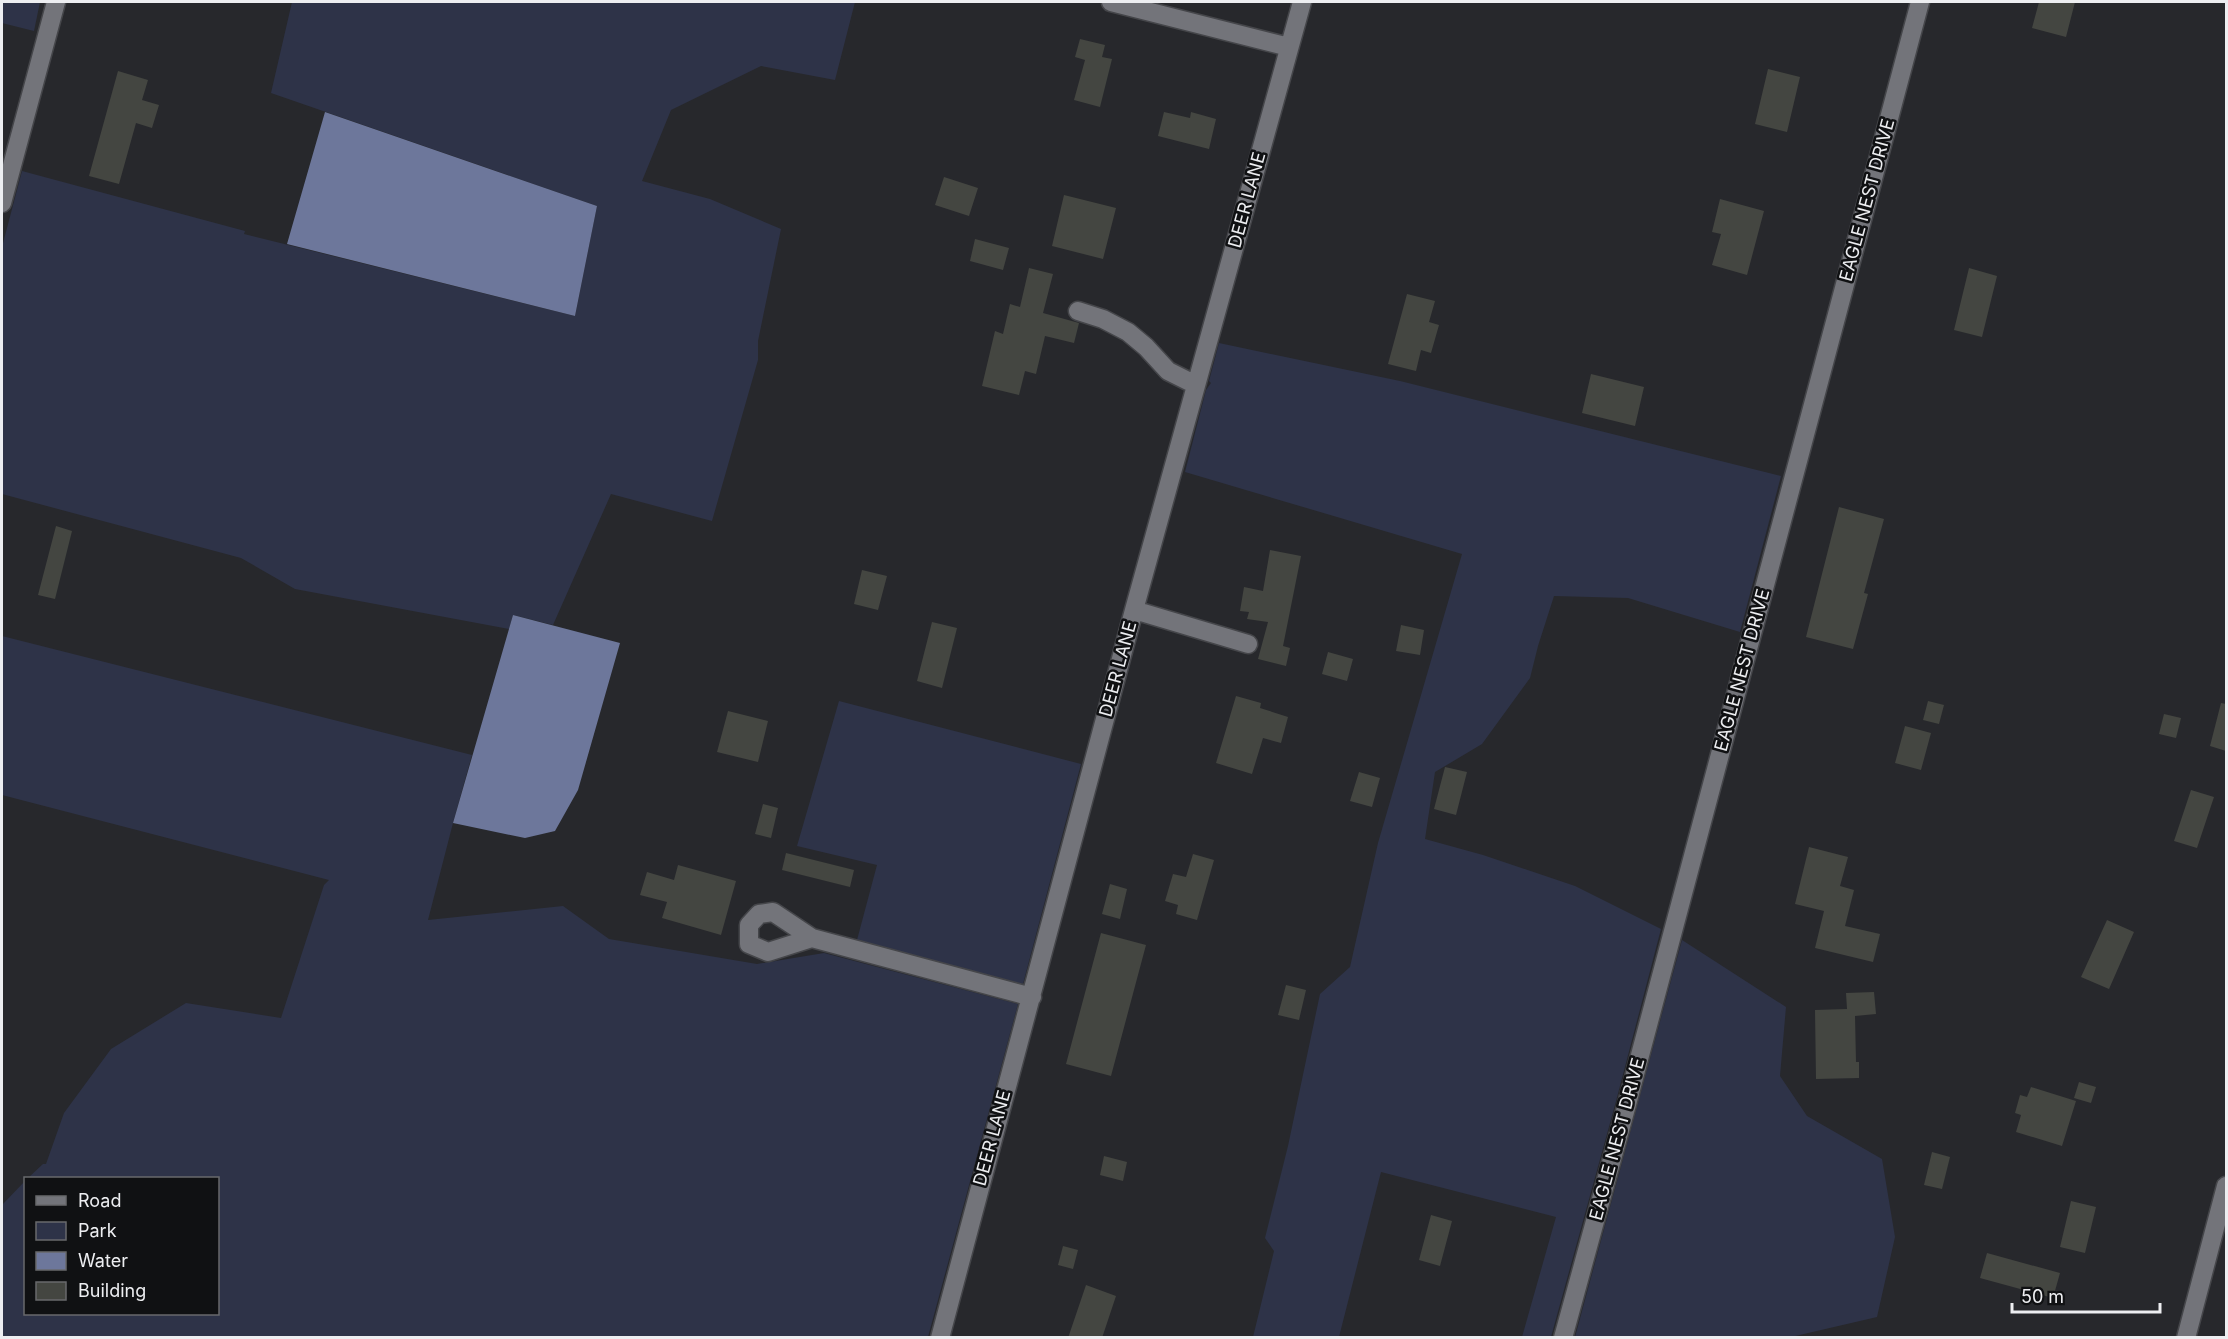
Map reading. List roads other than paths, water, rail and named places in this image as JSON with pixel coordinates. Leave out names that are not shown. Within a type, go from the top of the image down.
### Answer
[{"type":"street","points":[[2,202],[56,2]]},
{"type":"street","points":[[1111,2],[1289,47]]},
{"type":"street","name":"DEER LANE","points":[[940,1338],[1134,610],[1302,2]]},
{"type":"street","name":"EAGLE NEST DRIVE","points":[[1563,1338],[1920,2]]},
{"type":"street","points":[[1078,310],[1103,319],[1128,332],[1146,347],[1168,371],[1196,386]]},
{"type":"street","points":[[1134,610],[1248,644]]},
{"type":"street","points":[[812,938],[1032,997]]},
{"type":"street","points":[[2186,1338],[2226,1186]]},
{"type":"water","points":[[325,112],[597,206],[575,316],[287,244]]},
{"type":"water","points":[[513,615],[620,643],[578,790],[555,831],[525,838],[453,823]]}]
